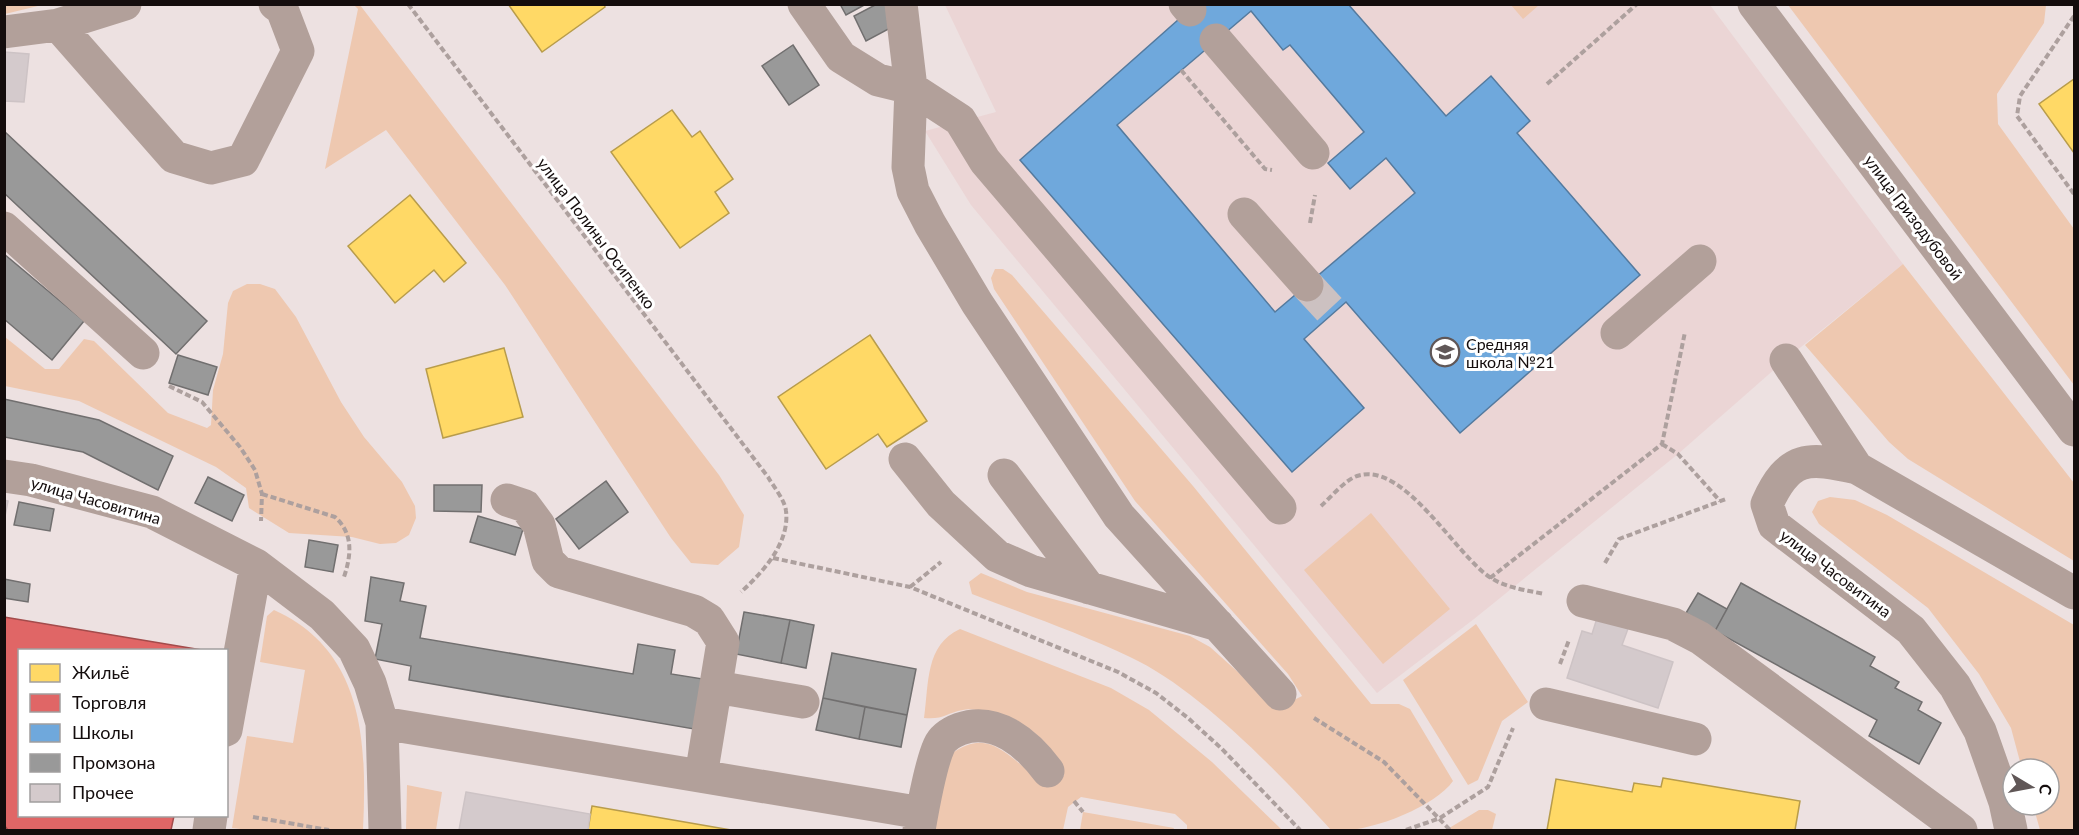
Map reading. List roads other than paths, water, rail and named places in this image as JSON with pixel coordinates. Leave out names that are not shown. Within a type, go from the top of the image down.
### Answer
[{"type":"street","points":[[4,32],[58,25],[124,4]]},
{"type":"street","points":[[58,25],[174,157],[211,168],[243,160],[298,51],[282,9],[275,4]]},
{"type":"street","points":[[804,4],[841,57],[878,80],[911,88],[960,120],[985,160],[1280,508]]},
{"type":"street","points":[[901,4],[911,88],[908,167],[913,191],[930,224],[977,303],[1119,516],[1280,694]]},
{"type":"street","name":"улица Гризодубовой","points":[[1754,4],[2074,430]]},
{"type":"street","points":[[1216,40],[1312,153]]},
{"type":"street","points":[[1244,214],[1304,281]]},
{"type":"street","points":[[4,228],[142,353]]},
{"type":"street","points":[[1617,333],[1700,261]]},
{"type":"street","points":[[1785,360],[1857,468],[2074,593]]},
{"type":"street","points":[[904,459],[941,504],[997,556],[1031,571],[1218,626]]},
{"type":"street","name":"улица Часовитина","points":[[1857,468],[1820,459],[1791,467],[1778,480],[1767,504],[1774,525],[1911,630],[1955,686],[1980,731],[2005,802],[2011,831]]},
{"type":"street","points":[[1004,475],[1089,588]]},
{"type":"street","name":"улица Часовитина","points":[[4,476],[32,480],[152,512],[256,565],[322,615],[354,649],[370,683],[382,723],[385,831]]},
{"type":"street","points":[[507,500],[525,506],[539,525],[548,561],[559,572],[694,611],[708,620],[723,642],[701,776]]},
{"type":"street","points":[[228,719],[256,565]]},
{"type":"street","points":[[1583,601],[1673,624],[1700,638],[1961,831]]},
{"type":"street","points":[[716,687],[803,702]]},
{"type":"street","points":[[1546,704],[1695,739]]},
{"type":"street","points":[[382,723],[701,776],[920,822],[940,744],[951,733],[970,726],[994,727],[1017,738],[1038,757],[1048,771]]},
{"type":"tunnel","points":[[1307,285],[1333,313]]},
{"type":"place","name":"Средняя школа №21","points":[[1445,352]]}]
